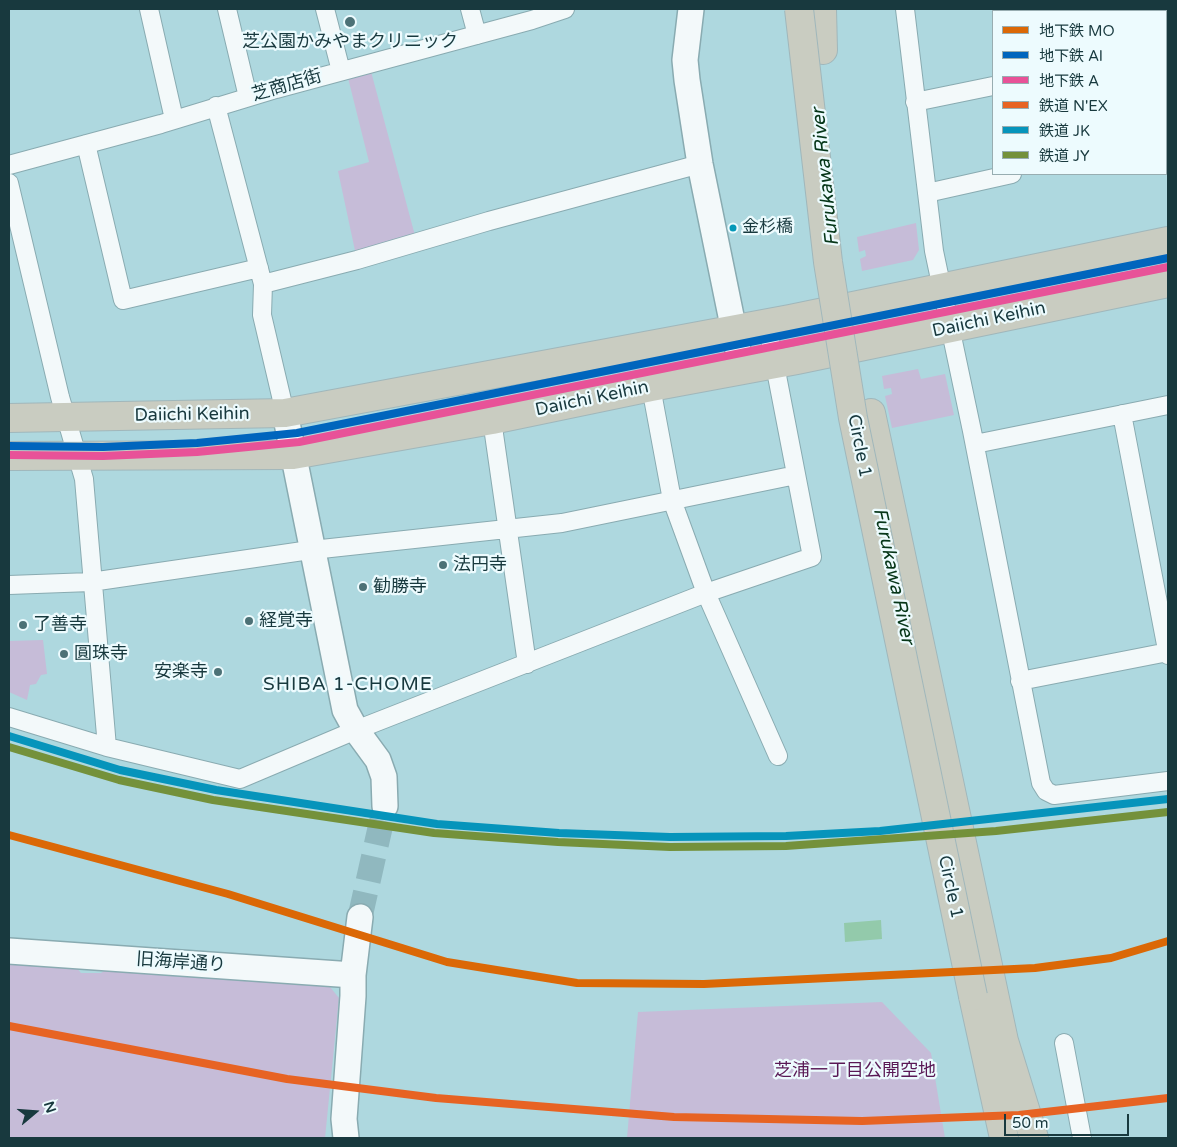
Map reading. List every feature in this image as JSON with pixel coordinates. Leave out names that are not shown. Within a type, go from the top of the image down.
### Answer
[{"type":"highway","name":"Circle 1","points":[[799,9],[828,262],[843,362],[870,508],[1004,1138]]},
{"type":"highway","name":"Circle 1","points":[[820,9],[847,263],[871,413],[1004,1041],[1034,1138]]},
{"type":"highway","name":"Daiichi Keihin","points":[[9,418],[285,413],[767,324],[1168,241]]},
{"type":"highway","name":"Daiichi Keihin","points":[[9,456],[293,455],[492,420],[651,387],[823,355],[1168,282]]},
{"type":"highway","name":"Circle 1","points":[[973,996],[989,1138]]},
{"type":"highway","points":[[1004,1041],[1024,1138]]},
{"type":"street","points":[[227,9],[248,98]]},
{"type":"street","points":[[325,9],[341,71]]},
{"type":"street","points":[[470,9],[477,35]]},
{"type":"street","name":"芝商店街","points":[[9,165],[566,9]]},
{"type":"street","points":[[691,9],[685,60],[700,164],[742,370]]},
{"type":"street","points":[[905,9],[927,194],[942,289],[1041,783],[1046,791],[1054,794],[1168,781]]},
{"type":"street","points":[[155,10],[174,119]]},
{"type":"street","points":[[915,102],[992,86]]},
{"type":"street","points":[[216,106],[261,276],[262,315],[285,413],[345,710],[356,730],[378,760],[384,777],[385,806]]},
{"type":"street","points":[[86,144],[123,300],[357,260],[489,221],[700,164]]},
{"type":"street","points":[[927,194],[1008,175]]},
{"type":"street","points":[[9,183],[66,417],[84,479],[91,582],[107,747]]},
{"type":"street","points":[[9,717],[107,747],[240,779],[356,730],[706,593],[812,557],[767,324]]},
{"type":"street","points":[[651,387],[672,500],[706,593],[778,756]]},
{"type":"street","points":[[974,444],[1168,405]]},
{"type":"street","points":[[1020,681],[1168,653],[1122,414]]},
{"type":"street","points":[[492,420],[527,664]]},
{"type":"street","points":[[9,585],[91,582],[200,565],[434,536],[562,523],[796,475]]},
{"type":"street","points":[[346,1138],[344,1119],[353,975],[360,917]]},
{"type":"street","name":"旧海岸通り","points":[[9,951],[353,975]]},
{"type":"street","points":[[1064,1043],[1082,1138]]},
{"type":"green space","points":[[369,64],[417,243],[357,260],[338,171],[369,162],[346,70]]},
{"type":"green space","points":[[916,223],[919,250],[913,260],[862,271],[860,259],[866,256],[865,250],[859,252],[857,237]]},
{"type":"green space","points":[[918,369],[921,379],[945,374],[954,415],[892,428],[885,396],[892,394],[891,388],[884,389],[882,376]]},
{"type":"green space","points":[[43,640],[47,674],[41,675],[36,684],[30,685],[27,700],[9,692],[9,641]]},
{"type":"green space","points":[[9,963],[76,967],[81,973],[101,973],[107,969],[326,982],[339,998],[325,1138],[9,1138]]},
{"type":"green space","name":"芝浦一丁目公開空地","points":[[882,1002],[931,1053],[945,1138],[627,1138],[638,1012]]},
{"type":"shaded area","points":[[881,920],[882,939],[845,942],[844,923]]},
{"type":"tunnel","points":[[360,917],[385,806]]},
{"type":"metro line","name":"Al","points":[[9,446],[103,447],[197,443],[297,433],[1168,258]]},
{"type":"metro line","name":"A","points":[[9,455],[103,456],[197,452],[299,442],[1168,267]]},
{"type":"metro line","name":"MO","points":[[9,835],[228,894],[447,962],[577,983],[704,984],[1035,968],[1111,958],[1168,941]]},
{"type":"rail line","name":"JK","points":[[9,736],[120,770],[216,790],[437,824],[559,833],[670,837],[786,836],[880,831],[1168,799]]},
{"type":"rail line","name":"JY","points":[[9,747],[119,780],[213,800],[434,833],[558,842],[670,847],[786,846],[996,831],[1168,812]]},
{"type":"rail line","name":"N'EX","points":[[9,1026],[287,1079],[436,1098],[674,1117],[862,1121],[1019,1115],[1168,1098]]},
{"type":"place","name":"芝公園かみやまクリニック","points":[[350,22]]},
{"type":"place","name":"金杉橋","points":[[733,228]]},
{"type":"place","name":"法円寺","points":[[443,565]]},
{"type":"place","name":"勧勝寺","points":[[363,587]]},
{"type":"place","name":"経覚寺","points":[[249,621]]},
{"type":"place","name":"了善寺","points":[[23,625]]},
{"type":"place","name":"圓珠寺","points":[[64,654]]},
{"type":"place","name":"安楽寺","points":[[218,672]]},
{"type":"district","name":"SHIBA 1-CHOME","points":[[348,685]]},
{"type":"water label","name":"Furukawa River","points":[[826,177]]},
{"type":"water label","name":"Furukawa River","points":[[893,576]]}]
